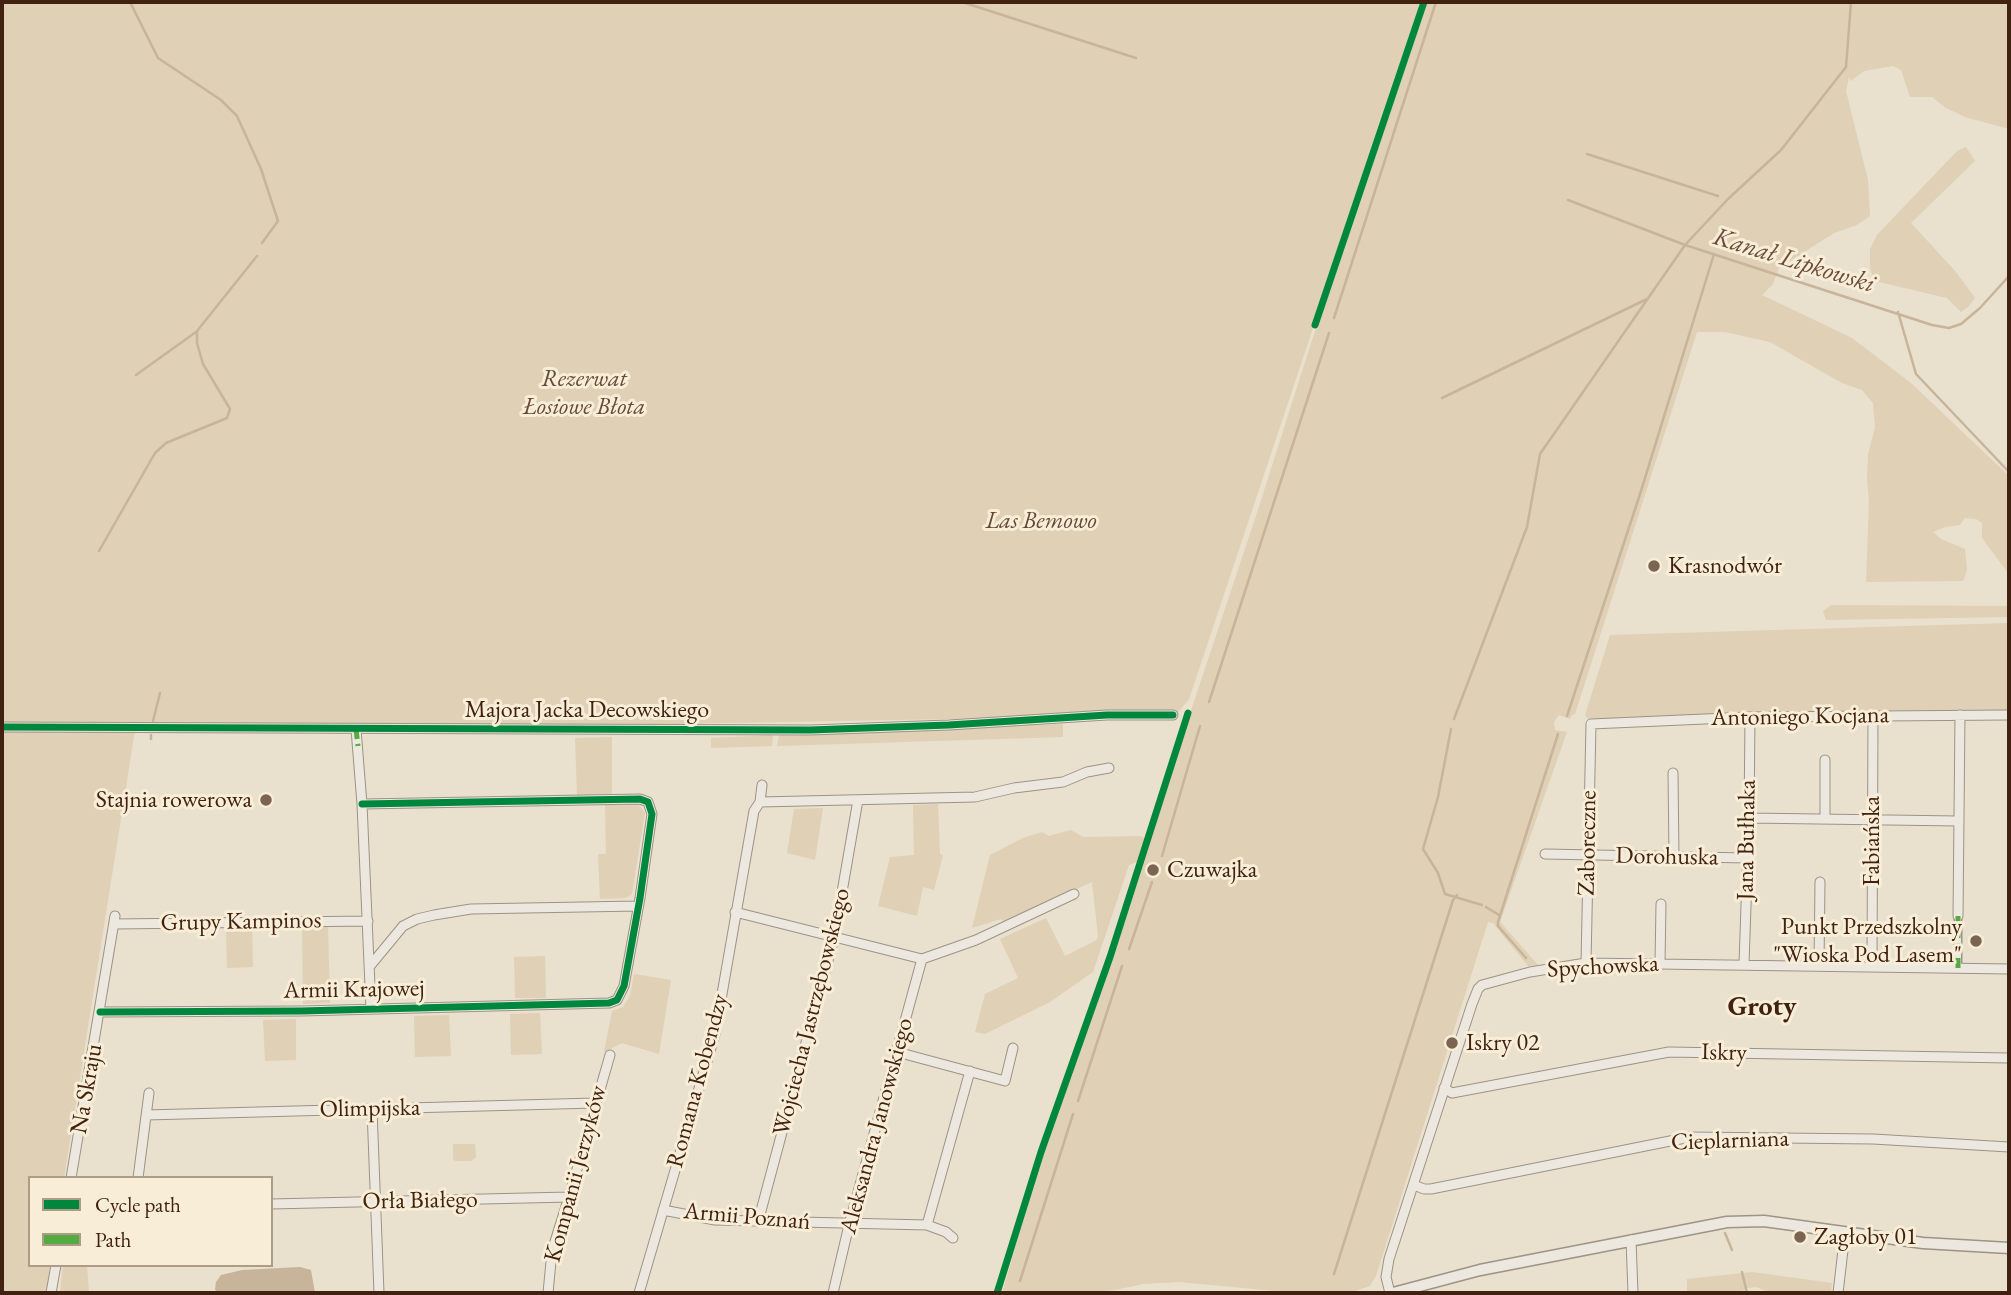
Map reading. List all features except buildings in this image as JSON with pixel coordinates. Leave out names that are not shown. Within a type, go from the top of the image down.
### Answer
[{"type":"street","name":"Majora Jacka Decowskiego","points":[[2,727],[810,730],[1107,715],[1172,715]]},
{"type":"street","name":"Fabiańska","points":[[1872,967],[1873,715]]},
{"type":"street","points":[[1958,968],[1959,715]]},
{"type":"street","name":"Antoniego Kocjana","points":[[1591,724],[1749,717],[2009,715]]},
{"type":"street","name":"Jana Bułhaka","points":[[1744,964],[1749,717]]},
{"type":"street","name":"Zaboreczne","points":[[1586,963],[1591,724]]},
{"type":"street","points":[[356,729],[371,1009]]},
{"type":"street","points":[[1825,760],[1825,819]]},
{"type":"street","points":[[760,802],[982,797],[1014,788],[1063,782],[1087,772],[1109,768]]},
{"type":"street","points":[[1673,773],[1674,857]]},
{"type":"street","name":"Romana Kobendzy","points":[[639,1293],[715,1034],[754,811],[760,802],[762,785]]},
{"type":"street","points":[[362,804],[640,799],[648,802],[652,814],[638,906],[471,909],[417,919],[403,926],[370,966]]},
{"type":"street","name":"Wojciecha Jastrzębowskiego","points":[[758,1222],[834,938],[858,800]]},
{"type":"street","points":[[1749,818],[1958,821]]},
{"type":"street","name":"Dorohuska","points":[[1545,854],[1747,858]]},
{"type":"street","points":[[1819,965],[1821,882]]},
{"type":"street","points":[[735,912],[922,959],[975,940],[1074,894]]},
{"type":"street","points":[[1660,963],[1661,904]]},
{"type":"street","name":"Armii Krajowej","points":[[100,1012],[170,1013],[609,1003],[617,1000],[624,986],[638,906]]},
{"type":"street","name":"Grupy Kampinos","points":[[115,920],[368,920]]},
{"type":"street","name":"Na Skraju","points":[[71,1176],[115,920]]},
{"type":"street","name":"Aleksandra Janowskiego","points":[[833,1293],[922,959]]},
{"type":"street","name":"Spychowska","points":[[1392,1293],[1386,1269],[1478,989],[1486,983],[1530,972],[1586,963],[2009,969]]},
{"type":"street","points":[[897,1052],[1005,1081],[1013,1048]]},
{"type":"street","name":"Iskry","points":[[1444,1088],[1452,1093],[1670,1052],[2009,1058]]},
{"type":"street","name":"Kompanii Jerzyków","points":[[548,1293],[552,1251],[610,1055]]},
{"type":"street","points":[[927,1225],[970,1072]]},
{"type":"street","points":[[138,1176],[149,1093]]},
{"type":"street","name":"Olimpijska","points":[[146,1115],[595,1103]]},
{"type":"street","points":[[372,1109],[379,1293]]},
{"type":"street","name":"Cieplarniana","points":[[1414,1185],[1431,1189],[1690,1137],[1872,1139],[2009,1147]]},
{"type":"street","name":"Orła Białego","points":[[273,1204],[569,1197]]},
{"type":"street","name":"Armii Poznań","points":[[663,1210],[715,1220],[927,1225],[946,1232],[953,1238]]},
{"type":"street","points":[[1392,1293],[1447,1278],[1631,1240],[1710,1224],[1746,1221],[1923,1243],[2009,1248]]},
{"type":"street","points":[[1838,1293],[1845,1233]]},
{"type":"street","points":[[1631,1240],[1633,1293]]},
{"type":"street","points":[[51,1293],[56,1267]]},
{"type":"green space","name":"Las Bemowo","points":[[2,2],[1422,2],[1189,699],[1176,715],[672,724],[136,724],[64,1176],[28,1176],[28,1267],[50,1267],[47,1293],[2,1293]]},
{"type":"green space","points":[[1427,2],[2009,2],[2009,129],[1965,117],[1946,108],[1932,97],[1910,97],[1901,70],[1893,66],[1864,71],[1851,81],[1849,77],[1846,91],[1868,180],[1870,216],[1857,225],[1834,233],[1779,268],[1773,284],[1762,295],[1852,338],[1911,383],[2009,476],[2009,574],[1982,538],[1982,523],[1976,519],[1965,518],[1960,525],[1933,532],[1941,539],[1965,549],[1967,570],[1963,581],[1866,582],[1869,500],[1867,479],[1868,454],[1875,428],[1873,403],[1862,390],[1842,383],[1770,342],[1725,332],[1697,332],[1575,714],[1570,719],[1559,715],[1554,722],[1555,730],[1567,732],[1500,922],[1538,965],[1528,966],[1493,923],[1488,922],[1376,1276],[1370,1286],[1355,1291],[1276,1291],[1179,1282],[1079,1293],[1002,1293],[1042,1157],[1314,334]]},
{"type":"green space","points":[[1966,147],[1975,161],[1911,223],[1956,272],[1975,298],[1961,312],[1947,298],[1879,282],[1872,275],[1870,249],[1877,235],[1957,151]]},
{"type":"green space","points":[[1831,605],[2009,606],[2009,617],[1826,620],[1823,611]]},
{"type":"green space","points":[[2009,623],[2009,711],[1752,713],[1588,719],[1585,715],[1610,635]]},
{"type":"green space","points":[[1063,724],[1063,737],[777,746],[779,735]]},
{"type":"green space","points":[[773,735],[772,746],[711,748],[711,738]]},
{"type":"green space","points":[[612,737],[612,794],[577,795],[575,738]]},
{"type":"green space","points":[[638,804],[645,813],[632,894],[626,898],[600,899],[598,854],[606,854],[605,805]]},
{"type":"green space","points":[[938,804],[940,854],[943,855],[934,890],[923,887],[917,916],[878,906],[890,857],[914,855],[913,805]]},
{"type":"green space","points":[[823,808],[815,860],[787,853],[794,809]]},
{"type":"green space","points":[[1071,830],[1083,837],[1145,838],[1137,862],[1129,865],[1093,972],[1050,1002],[985,1034],[975,1032],[985,994],[1018,978],[1000,939],[1046,918],[1065,956],[1097,940],[1092,882],[1005,922],[1001,919],[972,928],[990,855],[1023,838],[1042,832],[1049,836]]},
{"type":"green space","points":[[328,925],[330,1003],[303,1004],[302,926]]},
{"type":"green space","points":[[252,927],[253,967],[227,968],[226,928]]},
{"type":"green space","points":[[545,956],[546,998],[515,998],[514,957]]},
{"type":"green space","points":[[634,974],[671,980],[659,1054],[622,1043],[604,1052],[612,1011],[623,1007],[630,996]]},
{"type":"green space","points":[[540,1013],[542,1054],[511,1055],[510,1014]]},
{"type":"green space","points":[[449,1015],[451,1056],[415,1057],[414,1016]]},
{"type":"green space","points":[[296,1019],[296,1060],[265,1061],[263,1020]]},
{"type":"green space","points":[[453,1144],[475,1144],[476,1157],[471,1161],[455,1161]]},
{"type":"green space","points":[[63,1267],[87,1267],[89,1293],[60,1292]]},
{"type":"green space","points":[[1752,1272],[1832,1283],[1831,1293],[1771,1293],[1756,1287],[1739,1293],[1687,1293],[1687,1279]]},
{"type":"shaded area","points":[[300,1267],[311,1270],[315,1293],[217,1293],[215,1289],[221,1275],[242,1270]]},
{"type":"waterway","points":[[130,2],[158,58],[221,100],[237,116],[261,169],[278,221],[262,243]]},
{"type":"waterway","points":[[962,2],[1136,58]]},
{"type":"waterway","points":[[1334,318],[1436,2]]},
{"type":"waterway","points":[[1454,719],[1527,527],[1540,454],[1685,245],[1728,199],[1781,150],[1846,67],[1851,2]]},
{"type":"waterway","points":[[1587,154],[1718,196]]},
{"type":"waterway","name":"Kanał Lipkowski","points":[[1568,200],[1685,245],[1932,325],[1949,328],[1961,324],[1980,308],[2009,276]]},
{"type":"waterway","points":[[1567,716],[1641,491],[1714,254]]},
{"type":"waterway","points":[[99,551],[155,453],[166,443],[227,418],[230,409],[203,364],[197,343],[197,331],[257,256]]},
{"type":"waterway","points":[[1442,398],[1647,299]]},
{"type":"waterway","points":[[1898,312],[1916,374],[2009,472]]},
{"type":"waterway","points":[[136,375],[196,332]]},
{"type":"waterway","points":[[1209,702],[1329,333]]},
{"type":"waterway","points":[[153,721],[160,693]]},
{"type":"waterway","points":[[1162,856],[1200,726]]},
{"type":"waterway","points":[[1451,729],[1438,797],[1423,849],[1438,873],[1445,894],[1482,905]]},
{"type":"waterway","points":[[1526,958],[1498,926],[1498,922],[1558,734]]},
{"type":"waterway","points":[[1129,949],[1152,882]]},
{"type":"waterway","points":[[1334,1274],[1453,900],[1457,895]]},
{"type":"waterway","points":[[1486,907],[1499,915]]},
{"type":"waterway","points":[[1078,1101],[1122,966]]},
{"type":"waterway","points":[[1020,1281],[1073,1114]]},
{"type":"waterway","points":[[1725,1233],[1732,1250]]},
{"type":"waterway","points":[[1742,1272],[1747,1293]]},
{"type":"marked path","points":[[356,729],[358,746]]},
{"type":"marked path","points":[[1958,916],[1958,968]]},
{"type":"cycle path","points":[[1315,325],[1424,2]]},
{"type":"cycle path","points":[[997,1293],[1041,1152],[1110,957],[1188,713]]},
{"type":"cycle path","points":[[2,727],[810,730],[1107,715],[1173,715]]},
{"type":"cycle path","points":[[100,1012],[301,1011],[609,1003],[617,1000],[624,986],[640,898],[652,814],[648,802],[640,799],[362,804]]},
{"type":"place","name":"Krasnodwór","points":[[1654,566]]},
{"type":"place","name":"Stajnia rowerowa","points":[[266,800]]},
{"type":"place","name":"Czuwajka","points":[[1153,870]]},
{"type":"place","name":"Punkt Przedszkolny \"Wioska Pod Lasem\"","points":[[1976,941]]},
{"type":"place","name":"Iskry 02","points":[[1452,1043]]},
{"type":"place","name":"Zagłoby 01","points":[[1800,1237]]},
{"type":"district","name":"Groty","points":[[1762,1007]]},
{"type":"park label","name":"Rezerwat Łosiowe Błota","points":[[584,393]]}]
